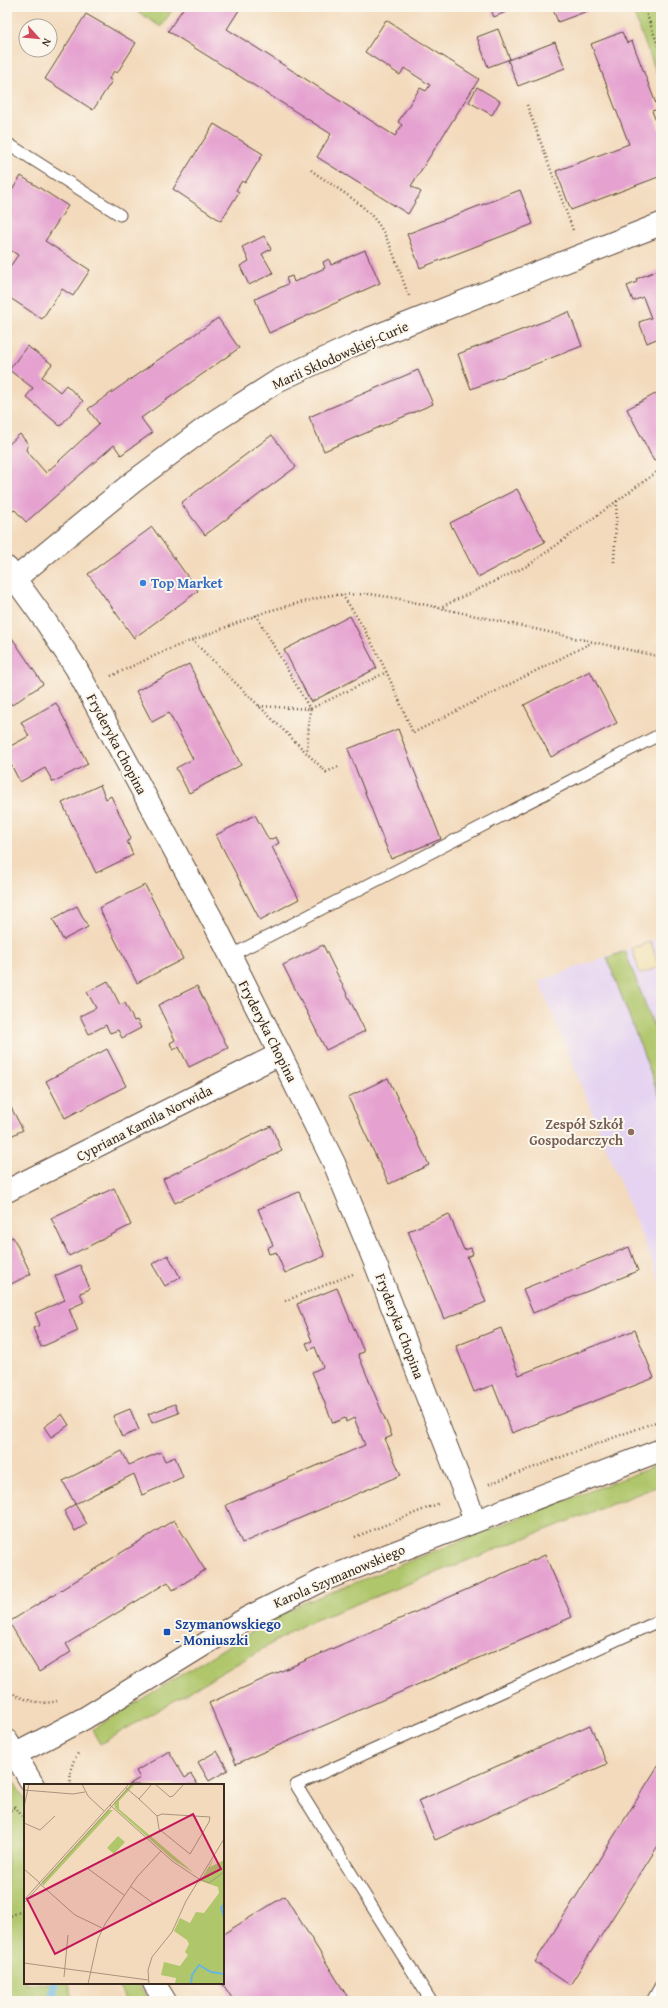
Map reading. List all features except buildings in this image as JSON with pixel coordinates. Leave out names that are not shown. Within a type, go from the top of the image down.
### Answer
[{"type":"street","name":"Marii Skłodowskiej-Curie","points":[[11,573],[212,423],[279,380],[356,344],[661,224]]},
{"type":"street","name":"Fryderyka Chopina","points":[[11,573],[72,661],[87,688],[230,956],[334,1163],[376,1265],[475,1520]]},
{"type":"street","name":"Cypriana Kamila Norwida","points":[[7,1191],[280,1054]]},
{"type":"street","name":"Karola Szymanowskiego","points":[[11,1747],[85,1718],[268,1607],[323,1580],[475,1520],[661,1450]]},
{"type":"street","points":[[11,1747],[32,1784]]},
{"type":"street","points":[[155,1984],[165,2001]]},
{"type":"lane","points":[[7,143],[120,215]]},
{"type":"lane","points":[[230,956],[661,734]]},
{"type":"lane","points":[[432,2001],[296,1785],[661,1620]]},
{"type":"lane","points":[[652,2001],[661,1986]]},
{"type":"path","points":[[644,7],[661,52]]},
{"type":"path","points":[[527,105],[582,255]]},
{"type":"path","points":[[311,170],[355,202],[376,221],[388,243],[418,320]]},
{"type":"path","points":[[439,608],[529,565],[661,469]]},
{"type":"path","points":[[614,562],[617,500]]},
{"type":"path","points":[[342,594],[354,611],[387,672],[413,733],[592,642]]},
{"type":"path","points":[[87,688],[167,650],[256,615],[330,595],[342,594],[370,594],[661,657]]},
{"type":"path","points":[[256,615],[310,709],[307,753]]},
{"type":"path","points":[[192,640],[326,772],[338,767]]},
{"type":"path","points":[[259,706],[310,709],[387,672]]},
{"type":"path","points":[[285,1302],[376,1265]]},
{"type":"path","points":[[7,1690],[18,1697],[36,1702],[55,1702],[60,1700]]},
{"type":"path","points":[[71,1784],[70,1773],[73,1763],[82,1748]]},
{"type":"path","points":[[7,1812],[16,1807],[24,1819]]},
{"type":"path","points":[[7,1917],[24,1910]]},
{"type":"shaded area","name":"Zespół Szkół Gospodarczych","points":[[661,937],[661,1284],[539,981]]},
{"type":"green space","points":[[131,7],[174,7],[161,27]]},
{"type":"green space","points":[[631,7],[661,7],[661,84]]},
{"type":"green space","points":[[625,951],[661,1045],[661,1100],[607,958]]},
{"type":"green space","points":[[661,1464],[661,1485],[305,1624],[100,1744],[92,1730],[244,1636],[301,1604]]},
{"type":"green space","points":[[7,1771],[24,1798],[24,1984],[69,1984],[72,2001],[7,2001]]},
{"type":"green space","points":[[117,1984],[139,1984],[148,2001],[127,2001]]},
{"type":"sand","points":[[651,942],[659,967],[640,974],[632,948]]},
{"type":"waterway","points":[[52,2001],[54,1984]]},
{"type":"place","name":"Top Market","points":[[143,583]]},
{"type":"place","name":"Zespół Szkół Gospodarczych","points":[[631,1132]]},
{"type":"place","name":"Szymanowskiego - Moniuszki","points":[[167,1632]]}]
